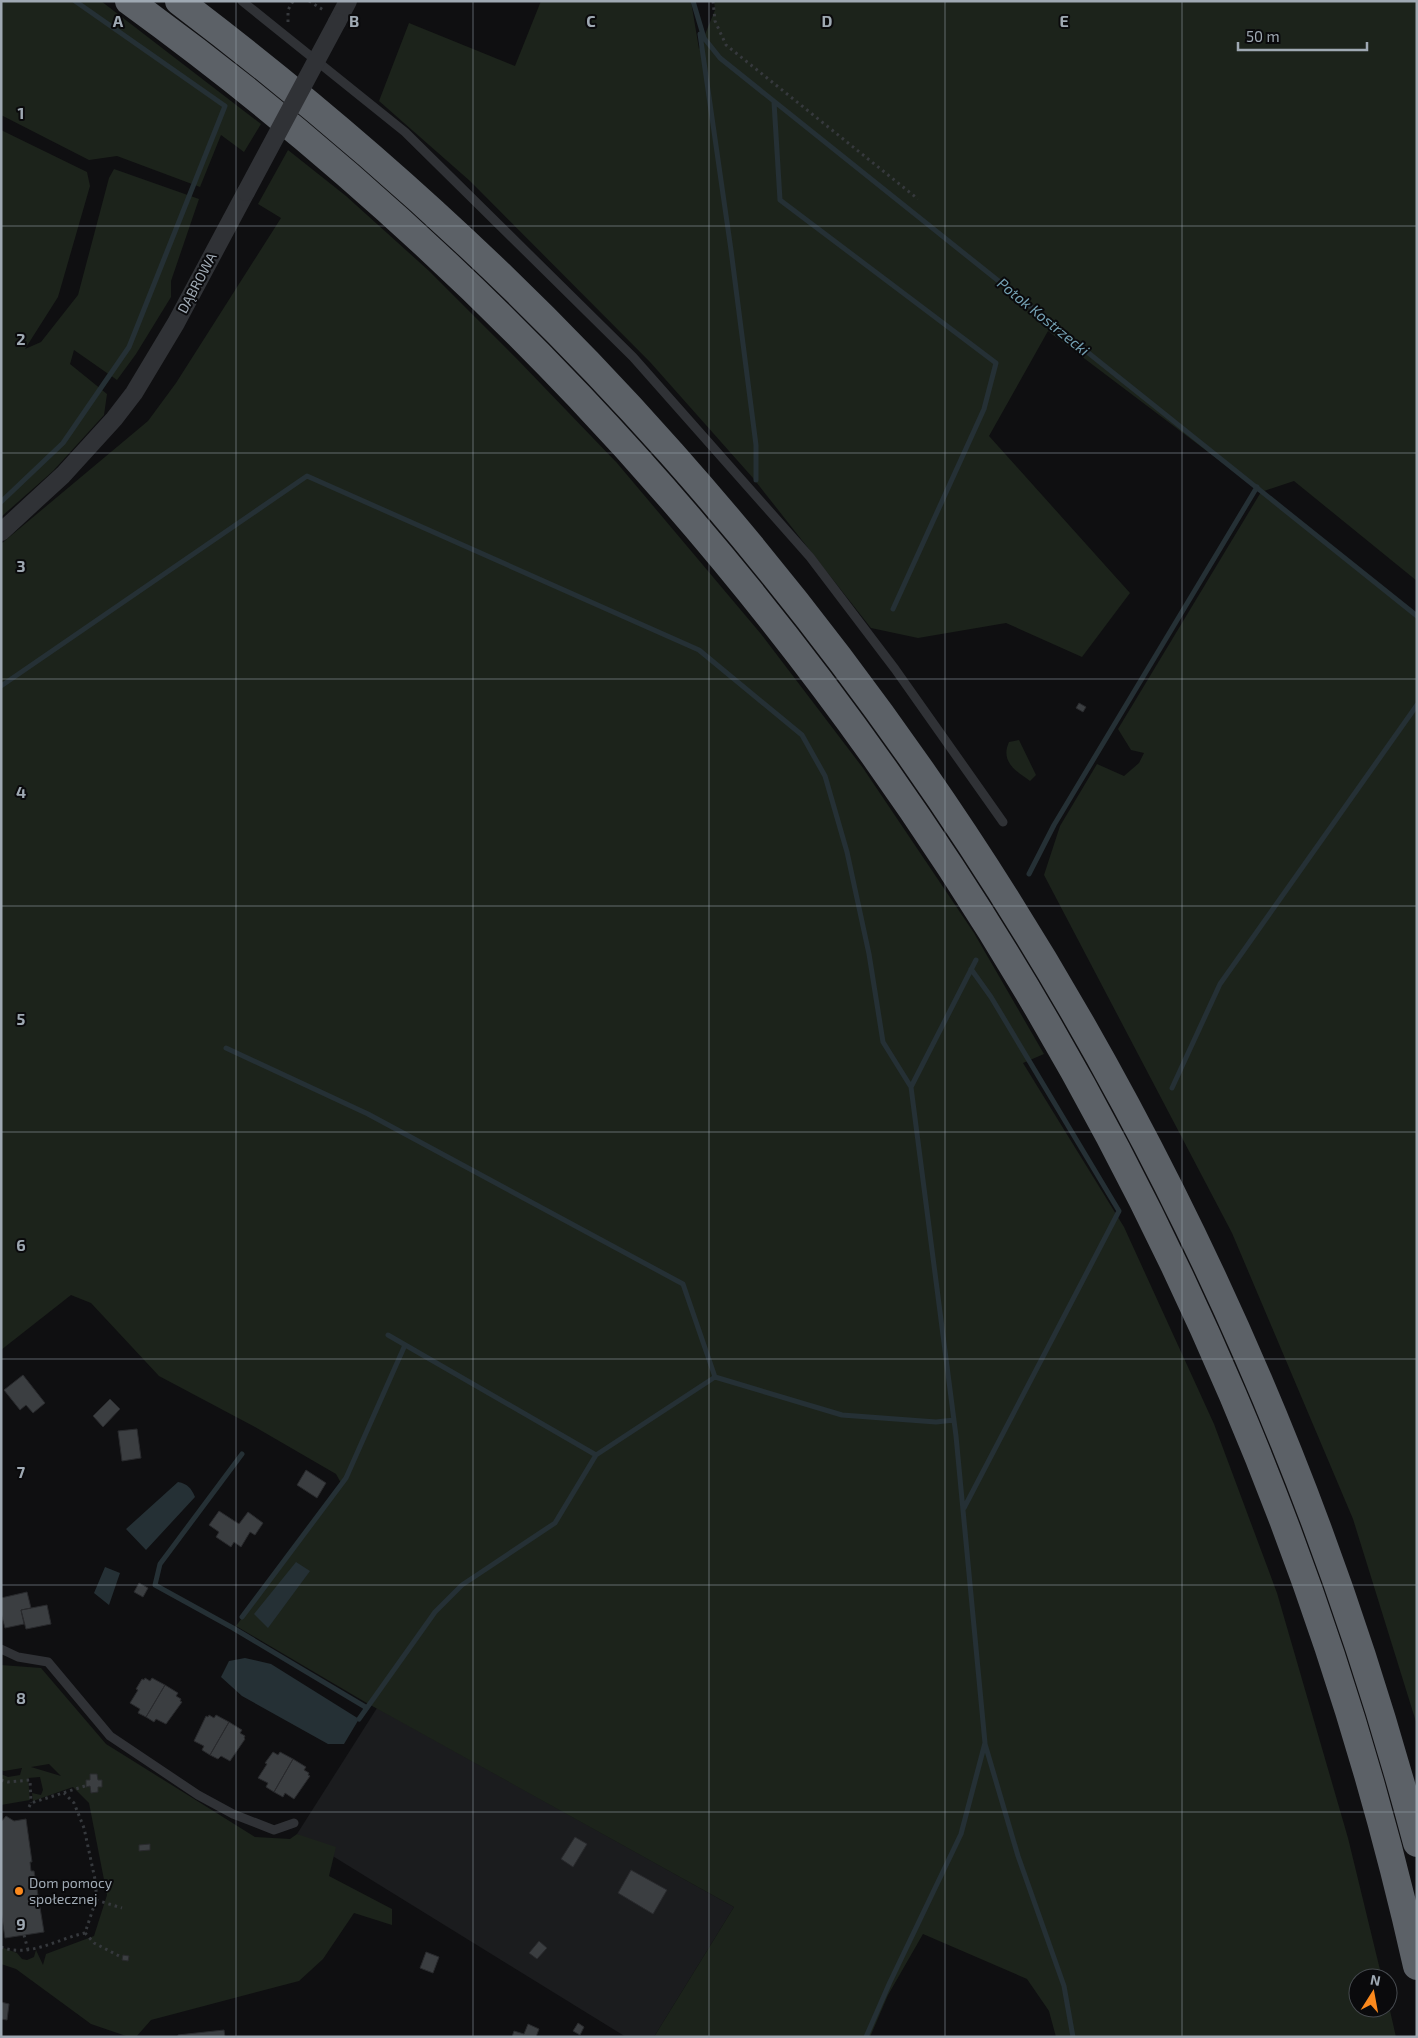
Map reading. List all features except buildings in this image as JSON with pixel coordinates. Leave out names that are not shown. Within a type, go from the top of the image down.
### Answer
[{"type":"highway","points":[[129,1],[227,76],[335,165],[458,276],[560,377],[684,513],[782,632],[879,761],[954,872],[1025,985],[1113,1142],[1190,1298],[1235,1400],[1279,1510],[1333,1664],[1384,1834],[1417,1966]]},
{"type":"highway","points":[[179,1],[281,82],[419,199],[539,314],[619,396],[714,502],[801,608],[896,734],[953,816],[1015,911],[1107,1067],[1164,1177],[1218,1288],[1262,1388],[1332,1566],[1373,1691],[1417,1843]]},
{"type":"street","name":"DĄBROWA","points":[[1,532],[63,475],[109,425],[134,393],[172,330],[246,192],[332,17],[348,1]]},
{"type":"lane","points":[[242,1],[405,132],[634,358],[810,557],[895,670],[1003,822]]},
{"type":"lane","points":[[1,1649],[18,1657],[48,1662],[110,1736],[198,1794],[233,1814],[274,1830],[294,1823]]},
{"type":"path","points":[[309,1],[332,17]]},
{"type":"path","points":[[712,1],[715,22],[726,45],[918,200]]},
{"type":"path","points":[[1,1780],[8,1782],[30,1780],[30,1805],[85,1786]]},
{"type":"path","points":[[64,1793],[74,1803],[84,1828],[96,1884],[96,1900],[85,1933]]},
{"type":"path","points":[[96,1900],[122,1908]]},
{"type":"path","points":[[1,1947],[17,1951],[28,1950],[66,1937],[85,1933]]},
{"type":"path","points":[[85,1933],[94,1943],[121,1957]]},
{"type":"path","points":[[24,1935],[28,1950]]},
{"type":"shaded area","points":[[1,1],[101,1],[261,124],[244,152],[221,135],[200,187],[117,156],[89,160],[1,115]]},
{"type":"shaded area","points":[[541,1],[691,1],[699,49],[715,10],[714,1],[1417,1],[1417,581],[1294,481],[1261,492],[1048,331],[989,436],[1130,593],[1082,657],[1006,623],[918,638],[871,628],[753,478],[650,362],[470,181],[379,101],[409,23],[515,66]]},
{"type":"shaded area","points":[[1,130],[87,172],[90,186],[58,297],[25,349],[41,342],[78,295],[109,178],[114,169],[199,199],[171,281],[171,297],[136,354],[117,380],[74,350],[70,364],[107,394],[104,415],[53,471],[1,517]]},
{"type":"shaded area","points":[[288,150],[346,196],[428,270],[517,359],[617,463],[761,634],[863,768],[974,933],[1044,1054],[1023,1063],[1124,1227],[1214,1424],[1277,1593],[1348,1838],[1380,1968],[1348,1968],[1348,2018],[1392,2018],[1396,2037],[1056,2037],[1049,2011],[1027,1979],[923,1934],[888,1995],[870,2037],[654,2037],[734,1907],[365,1702],[236,1626],[341,1483],[336,1474],[255,1427],[159,1376],[91,1303],[71,1295],[1,1350],[1,544],[148,421],[176,383],[281,218],[258,204]]},
{"type":"shaded area","points":[[1261,492],[1417,618],[1417,1725],[1353,1519],[1232,1233],[1044,875],[1060,826],[1097,764],[1124,776],[1139,763],[1144,753],[1131,750],[1118,729]]},
{"type":"shaded area","points":[[1019,740],[1036,775],[1030,781],[1015,770],[1008,760],[1007,749],[1009,742]]},
{"type":"shaded area","points":[[178,1482],[189,1487],[195,1497],[146,1550],[126,1529]]},
{"type":"shaded area","points":[[296,1562],[310,1571],[268,1628],[254,1614]]},
{"type":"shaded area","points":[[105,1567],[120,1573],[109,1605],[94,1593]]},
{"type":"shaded area","points":[[245,1658],[271,1664],[359,1719],[344,1744],[328,1744],[242,1696],[221,1677],[229,1661]]},
{"type":"shaded area","points":[[1,1665],[41,1668],[106,1744],[255,1837],[290,1839],[297,1834],[336,1847],[329,1876],[392,1909],[392,1925],[354,1913],[323,1959],[299,1981],[151,2020],[136,2037],[129,2037],[91,2024],[16,1969],[1,1964],[1,1947],[17,1953],[22,1959],[27,1960],[34,1957],[36,1950],[43,1965],[46,1954],[94,1936],[107,1895],[89,1803],[73,1787],[33,1801],[32,1793],[41,1795],[43,1790],[40,1777],[28,1778],[30,1800],[1,1805],[1,1774],[8,1777],[20,1775],[22,1768],[1,1770]],"holes":[[[49,1764],[61,1776],[31,1767]]]},
{"type":"shaded area","points":[[377,1708],[734,1907],[654,2037],[626,2037],[297,1834]]},
{"type":"waterway","points":[[1,502],[63,443],[129,347],[225,106],[75,1]]},
{"type":"waterway","name":"Potok Kostrzecki","points":[[693,1],[704,38],[720,58],[1417,616]]},
{"type":"waterway","points":[[700,34],[731,250],[756,445],[756,480]]},
{"type":"waterway","points":[[774,102],[780,200],[996,363],[984,409],[893,609]]},
{"type":"waterway","points":[[1,686],[307,476],[699,650],[802,735],[825,776],[847,852],[869,954],[883,1042],[911,1087],[956,1436],[985,1743],[961,1834],[890,1982],[866,2037]]},
{"type":"waterway","points":[[1029,874],[1054,825],[1257,487]]},
{"type":"waterway","points":[[1172,1088],[1220,984],[1417,705]]},
{"type":"waterway","points":[[911,1087],[976,960]]},
{"type":"waterway","points":[[964,1508],[1119,1211],[991,997],[971,969]]},
{"type":"waterway","points":[[226,1048],[368,1114],[683,1284],[715,1377]]},
{"type":"waterway","points":[[388,1335],[596,1455]]},
{"type":"waterway","points":[[242,1617],[346,1478],[405,1345]]},
{"type":"waterway","points":[[715,1377],[842,1415],[936,1422],[954,1420]]},
{"type":"waterway","points":[[359,1719],[435,1612],[462,1585],[555,1523],[596,1455],[715,1377]]},
{"type":"waterway","points":[[242,1454],[160,1564],[155,1585],[233,1628],[367,1708]]},
{"type":"waterway","points":[[985,1744],[1018,1856],[1064,1986],[1073,2037]]},
{"type":"place","name":"Dom pomocy społecznej","points":[[19,1891]]}]
